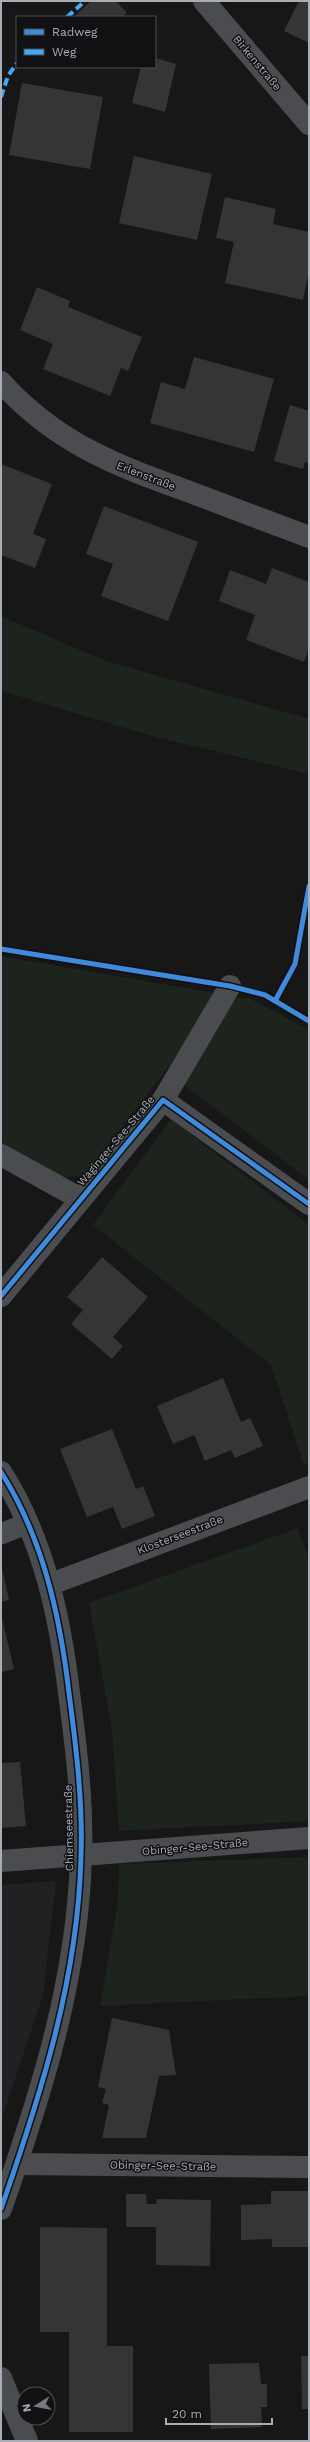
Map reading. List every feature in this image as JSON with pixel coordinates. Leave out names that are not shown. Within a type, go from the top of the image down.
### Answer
[{"type":"street","name":"Birkenstraße","points":[[204,1],[309,124]]},
{"type":"street","name":"Erlenstraße","points":[[1,382],[19,402],[76,445],[109,462],[309,537]]},
{"type":"street","name":"Waginger-See-Straße","points":[[1,1296],[163,1100],[230,986]]},
{"type":"street","name":"Waginger-See-Straße","points":[[163,1100],[309,1204]]},
{"type":"street","name":"Waginger-See-Straße","points":[[1,1154],[81,1199]]},
{"type":"street","name":"Chiemseestraße","points":[[1,1472],[28,1523],[51,1584],[64,1646],[71,1704],[81,1856],[75,1939],[64,2001],[42,2088],[1,2209]]},
{"type":"street","name":"Klosterseestraße","points":[[51,1584],[309,1487]]},
{"type":"street","name":"Obinger-See-Straße","points":[[1,1861],[309,1838]]},
{"type":"street","name":"Obinger-See-Straße","points":[[17,2164],[309,2167]]},
{"type":"street","points":[[1,2378],[27,2441]]},
{"type":"lane","points":[[1,1534],[28,1523]]},
{"type":"shaded area","points":[[1,616],[106,661],[309,719],[309,774],[156,737],[1,691]]},
{"type":"shaded area","points":[[1,956],[214,993],[192,1037],[84,1176],[62,1177],[1,1142]]},
{"type":"shaded area","points":[[234,998],[249,998],[309,1030],[309,1180],[182,1083]]},
{"type":"shaded area","points":[[171,1119],[309,1225],[309,1462],[304,1465],[271,1365],[93,1225]]},
{"type":"shaded area","points":[[298,1528],[309,1560],[309,1821],[119,1831],[112,1730],[89,1603]]},
{"type":"shaded area","points":[[309,1857],[309,1996],[100,2006],[118,1901],[119,1864]]},
{"type":"shaded area","points":[[56,1881],[43,1995],[1,2121],[1,1885]]},
{"type":"building","points":[[91,1],[116,1],[127,13],[123,16],[75,16]]},
{"type":"building","points":[[299,1],[309,1],[309,43],[284,31]]},
{"type":"building","points":[[156,58],[176,64],[165,112],[132,103],[141,68],[156,68]]},
{"type":"building","points":[[22,83],[103,97],[90,169],[9,155]]},
{"type":"building","points":[[134,156],[212,174],[197,240],[119,223]]},
{"type":"building","points":[[225,197],[276,209],[273,224],[309,232],[309,271],[303,300],[225,283],[234,242],[216,238]]},
{"type":"building","points":[[37,287],[70,301],[68,307],[142,337],[128,371],[121,368],[110,396],[43,369],[53,344],[20,330]]},
{"type":"building","points":[[194,357],[274,379],[254,452],[150,423],[161,382],[185,389]]},
{"type":"building","points":[[290,405],[309,411],[309,463],[305,462],[303,469],[274,461]]},
{"type":"building","points":[[1,464],[52,484],[33,534],[46,539],[35,568],[1,555]]},
{"type":"building","points":[[104,506],[198,542],[168,621],[101,596],[113,564],[86,554]]},
{"type":"building","points":[[272,568],[309,582],[309,649],[304,662],[246,640],[255,615],[219,601],[230,570],[266,584]]},
{"type":"building","points":[[102,1257],[148,1297],[113,1337],[123,1346],[112,1359],[71,1324],[83,1310],[67,1297]]},
{"type":"building","points":[[223,1378],[241,1422],[250,1418],[263,1446],[235,1458],[231,1450],[205,1461],[194,1435],[173,1444],[157,1406]]},
{"type":"building","points":[[112,1429],[136,1489],[143,1486],[155,1516],[122,1529],[113,1507],[87,1517],[60,1449]]},
{"type":"building","points":[[1,1564],[9,1600],[1,1602]]},
{"type":"building","points":[[1,1614],[14,1669],[1,1672]]},
{"type":"building","points":[[20,1762],[26,1826],[1,1828],[1,1763]]},
{"type":"building","points":[[112,2018],[169,2030],[176,2075],[159,2076],[146,2138],[102,2138],[109,2105],[102,2103],[106,2089],[98,2087]]},
{"type":"building","points":[[271,2191],[309,2191],[309,2247],[272,2247],[272,2239],[241,2240],[241,2205],[271,2204]]},
{"type":"building","points":[[126,2194],[146,2194],[147,2204],[156,2204],[157,2199],[211,2200],[210,2266],[156,2265],[156,2227],[126,2227]]},
{"type":"building","points":[[40,2227],[107,2228],[107,2346],[133,2346],[133,2432],[69,2432],[69,2332],[40,2332]]},
{"type":"building","points":[[301,2356],[309,2356],[309,2409],[302,2409]]},
{"type":"building","points":[[259,2363],[261,2384],[267,2384],[267,2407],[261,2407],[262,2427],[211,2429],[209,2364]]},
{"type":"marked path","points":[[68,16],[85,1]]},
{"type":"marked path","points":[[1,97],[8,76],[16,64]]},
{"type":"cycle path","points":[[275,1001],[295,964],[309,886]]},
{"type":"cycle path","points":[[1,949],[230,986],[265,995],[309,1021]]},
{"type":"cycle path","points":[[1,1296],[163,1100],[309,1204]]},
{"type":"cycle path","points":[[1,1472],[16,1497],[39,1551],[55,1607],[65,1664],[74,1733],[81,1816],[81,1856],[78,1902],[73,1947],[65,1991],[55,2036],[43,2079],[1,2209]]}]
